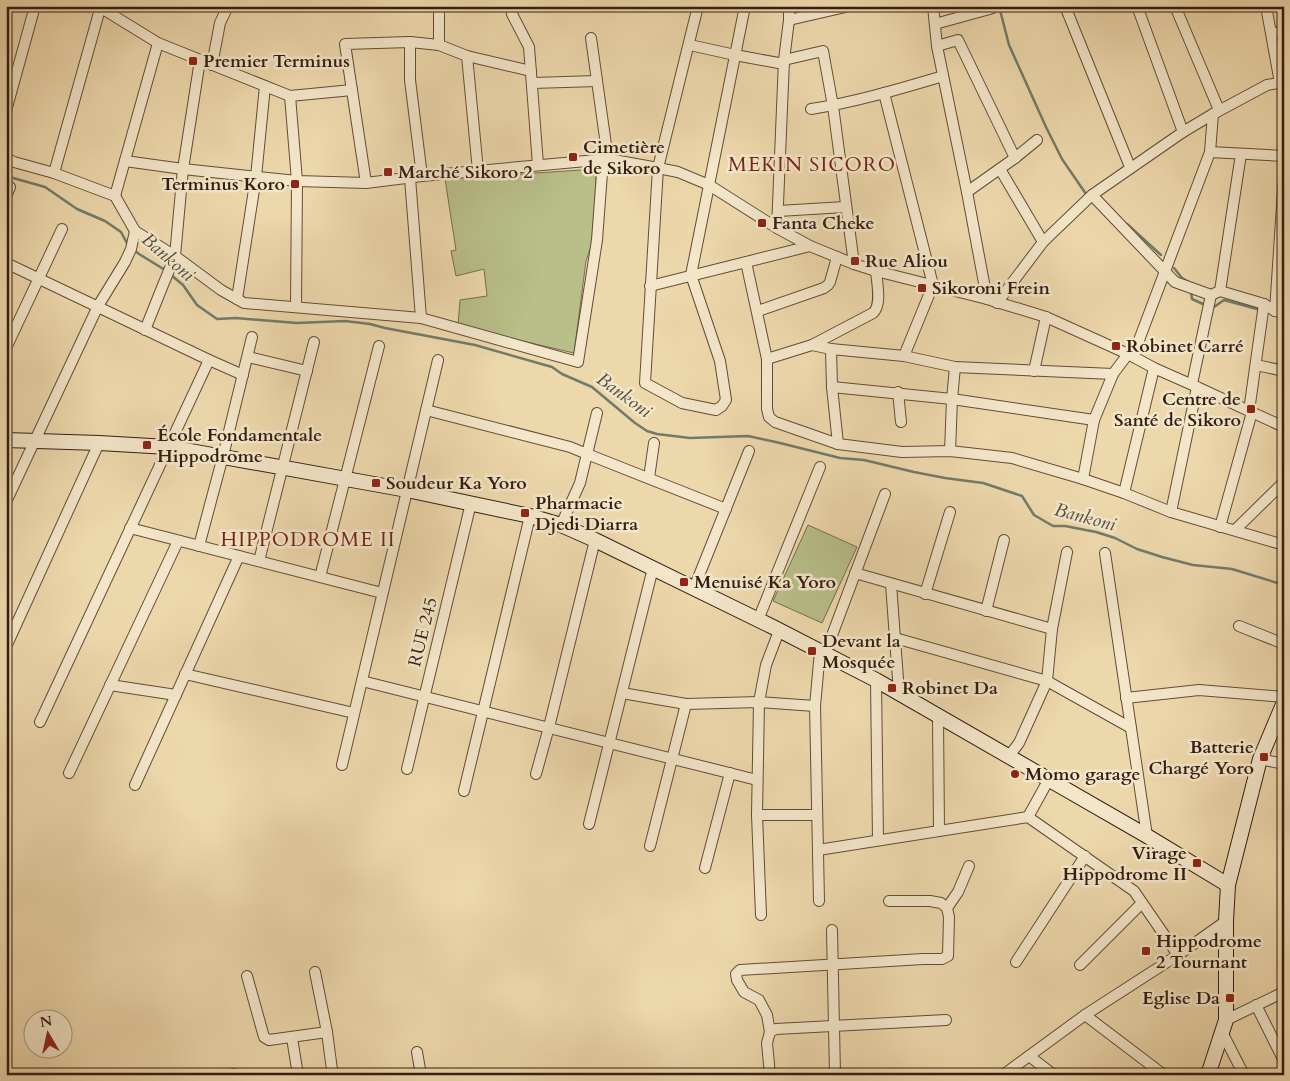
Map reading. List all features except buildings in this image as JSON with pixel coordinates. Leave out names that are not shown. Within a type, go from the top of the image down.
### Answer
[{"type":"street","points":[[6,111],[35,6]]},
{"type":"street","points":[[212,65],[220,23],[228,6]]},
{"type":"street","points":[[439,6],[439,45]]},
{"type":"street","points":[[511,6],[512,14],[529,47],[538,165]]},
{"type":"street","points":[[698,6],[690,45],[658,168],[645,382],[682,403],[716,410],[726,400],[720,361],[691,275],[745,6]]},
{"type":"street","points":[[778,228],[784,62],[789,20],[788,6]]},
{"type":"street","points":[[789,20],[850,6]]},
{"type":"street","points":[[933,6],[937,46],[992,301]]},
{"type":"street","points":[[1065,6],[1130,167]]},
{"type":"street","points":[[1137,6],[1183,132]]},
{"type":"street","points":[[1083,479],[1094,420],[1113,374],[1131,355],[1166,271],[1210,152],[1216,112],[1175,6]]},
{"type":"street","points":[[992,301],[1043,242],[1092,194],[1130,167],[1216,112],[1267,85],[1282,82],[1266,6]]},
{"type":"street","points":[[54,173],[99,7],[158,43],[290,96],[352,90]]},
{"type":"street","points":[[935,24],[993,8]]},
{"type":"street","points":[[1272,33],[1284,32]]},
{"type":"street","points":[[6,158],[54,173],[115,196],[135,231],[175,256],[220,290],[244,303],[421,318],[578,362],[597,240],[605,160],[591,38]]},
{"type":"street","points":[[937,46],[958,40],[1016,158]]},
{"type":"street","points":[[410,42],[410,80],[422,176]]},
{"type":"street","points":[[366,183],[345,44],[410,42],[439,45],[467,56],[531,71]]},
{"type":"street","points":[[115,196],[158,43]]},
{"type":"street","points":[[690,45],[735,55],[784,62],[823,51],[833,106],[854,264]]},
{"type":"street","points":[[467,56],[478,171]]},
{"type":"street","points":[[145,330],[175,256],[182,169],[200,60]]},
{"type":"street","points":[[811,109],[833,106],[943,76]]},
{"type":"street","points":[[532,83],[597,81]]},
{"type":"street","points":[[237,299],[256,177],[265,86]]},
{"type":"street","points":[[884,93],[933,286],[904,356]]},
{"type":"street","points":[[290,96],[297,181],[296,307]]},
{"type":"street","points":[[968,192],[1038,140]]},
{"type":"street","points":[[1210,152],[1284,156]]},
{"type":"street","points":[[1171,512],[1194,385],[1216,293],[1241,154]]},
{"type":"street","points":[[125,161],[297,181],[366,183],[422,176],[605,160],[678,172],[709,185],[810,246],[876,271],[1046,317],[1284,427]]},
{"type":"street","points":[[1000,169],[1043,242]]},
{"type":"street","points":[[1092,194],[1175,282],[1264,304],[1280,312],[1284,175]]},
{"type":"street","points":[[410,178],[421,318]]},
{"type":"street","points":[[778,211],[845,207]]},
{"type":"street","points":[[6,348],[62,229]]},
{"type":"street","points":[[6,502],[98,306],[125,262],[131,249],[135,231]]},
{"type":"street","points":[[650,286],[810,246]]},
{"type":"street","points":[[758,311],[824,288],[830,282],[837,257]]},
{"type":"street","points":[[746,262],[767,359],[767,409],[769,416],[775,422],[838,444],[902,452],[950,451],[1012,458],[1083,479],[1171,512],[1284,545]]},
{"type":"street","points":[[6,264],[243,375]]},
{"type":"street","points":[[767,359],[812,345],[873,313],[877,309],[878,303],[876,271]]},
{"type":"street","points":[[1220,527],[1250,412],[1264,304]]},
{"type":"street","points":[[1034,371],[1046,317]]},
{"type":"street","points":[[199,546],[252,336]]},
{"type":"street","points":[[259,561],[314,342]]},
{"type":"street","points":[[812,345],[832,349],[904,356],[955,367],[1113,374]]},
{"type":"street","points":[[320,577],[379,346]]},
{"type":"street","points":[[832,349],[832,387],[838,444]]},
{"type":"street","points":[[248,357],[307,371]]},
{"type":"street","points":[[40,722],[209,360]]},
{"type":"street","points":[[342,765],[438,360]]},
{"type":"street","points":[[1256,365],[1284,371]]},
{"type":"street","points":[[950,451],[955,367]]},
{"type":"street","points":[[1124,493],[1154,368]]},
{"type":"street","points":[[832,387],[898,392],[1094,420]]},
{"type":"street","points":[[898,392],[901,422]]},
{"type":"street","points":[[426,410],[570,447],[726,509]]},
{"type":"street","points":[[561,525],[580,483],[597,413]]},
{"type":"street","points":[[6,440],[99,442],[168,447],[407,490],[530,516],[561,525],[773,626],[779,631],[876,680],[1010,756],[1228,885]]},
{"type":"street","points":[[6,647],[99,442]]},
{"type":"street","points":[[649,478],[654,443]]},
{"type":"street","points":[[694,588],[748,451]]},
{"type":"street","points":[[758,620],[820,467]]},
{"type":"street","points":[[1235,530],[1284,482]]},
{"type":"street","points":[[819,902],[815,706],[822,653],[885,494]]},
{"type":"street","name":"RUE 245","points":[[407,769],[471,503]]},
{"type":"street","points":[[925,594],[950,512]]},
{"type":"street","points":[[464,791],[530,516]]},
{"type":"street","points":[[130,528],[382,593]]},
{"type":"street","points":[[536,774],[595,540]]},
{"type":"street","points":[[986,611],[1004,540]]},
{"type":"street","points":[[69,773],[178,541]]},
{"type":"street","points":[[1010,756],[1019,743],[1047,681],[1052,629],[1067,552]]},
{"type":"street","points":[[1105,553],[1147,836]]},
{"type":"street","points":[[135,785],[239,556]]},
{"type":"street","points":[[590,824],[653,568]]},
{"type":"street","points":[[855,573],[1052,629]]},
{"type":"street","points":[[891,584],[899,693]]},
{"type":"street","points":[[1239,626],[1284,644]]},
{"type":"street","points":[[761,915],[757,815],[759,702],[766,665],[779,631]]},
{"type":"street","points":[[895,638],[1047,681],[1131,728]]},
{"type":"street","points":[[185,674],[354,713]]},
{"type":"street","points":[[876,680],[878,840]]},
{"type":"street","points":[[362,681],[758,780]]},
{"type":"street","points":[[110,685],[176,695]]},
{"type":"street","points":[[1126,698],[1199,690],[1284,697]]},
{"type":"street","points":[[622,693],[686,704],[759,702],[815,706]]},
{"type":"street","points":[[1208,1075],[1224,1026],[1228,885],[1260,759],[1284,702]]},
{"type":"street","points":[[650,846],[686,704]]},
{"type":"street","points":[[938,716],[938,831]]},
{"type":"street","points":[[1260,759],[1284,764]]},
{"type":"street","points":[[705,868],[730,773]]},
{"type":"street","points":[[1028,817],[1049,779]]},
{"type":"street","points":[[757,815],[817,815]]},
{"type":"street","points":[[818,850],[1028,817],[1134,891],[1178,955]]},
{"type":"street","points":[[1016,962],[1085,856]]},
{"type":"street","points":[[946,908],[958,892],[968,866]]},
{"type":"street","points":[[770,1075],[766,1043],[770,1032],[766,1015],[759,1000],[744,992],[737,980],[736,974],[740,970],[923,959],[942,960],[948,956],[949,917],[946,908],[941,902],[930,900],[889,901]]},
{"type":"street","points":[[1080,965],[1142,903]]},
{"type":"street","points":[[1003,1075],[1086,1015],[1226,922]]},
{"type":"street","points":[[832,930],[835,1075]]},
{"type":"street","points":[[315,972],[332,1070],[336,1075]]},
{"type":"street","points":[[247,976],[264,1037],[269,1040],[326,1032]]},
{"type":"street","points":[[1224,1026],[1256,1005],[1284,992]]},
{"type":"street","points":[[1256,1005],[1284,1062]]},
{"type":"street","points":[[1086,1015],[1164,1075]]},
{"type":"street","points":[[770,1032],[776,1029],[946,1020]]},
{"type":"street","points":[[1224,1026],[1244,1075]]},
{"type":"street","points":[[292,1038],[298,1075]]},
{"type":"street","points":[[417,1052],[421,1075]]},
{"type":"street","points":[[1029,1056],[1054,1075]]},
{"type":"green space","points":[[596,169],[594,238],[586,261],[574,353],[458,326],[460,300],[487,296],[484,269],[456,276],[451,251],[456,250],[445,179]]},
{"type":"green space","points":[[808,525],[857,547],[822,623],[773,601]]},
{"type":"waterway","points":[[999,6],[1009,45],[1046,127],[1062,159],[1086,194]]},
{"type":"waterway","name":"Bankoni","points":[[6,176],[45,187],[77,209],[105,221],[121,232],[128,245]]},
{"type":"waterway","points":[[1127,224],[1161,255]]},
{"type":"waterway","name":"Bankoni","points":[[134,250],[165,270]]},
{"type":"waterway","points":[[1174,268],[1182,278],[1189,282]]},
{"type":"waterway","name":"Bankoni","points":[[171,275],[183,285],[197,305],[217,319],[236,318],[297,323],[345,321],[370,324],[475,345],[552,367],[562,374],[592,387],[635,423],[647,431],[657,434],[690,438],[748,436],[840,458],[864,460],[945,478],[983,483],[1022,496],[1034,515],[1053,526],[1065,526],[1096,532],[1162,557],[1193,565],[1232,569],[1284,585]]},
{"type":"waterway","points":[[1191,292],[1192,299],[1203,304]]},
{"type":"waterway","points":[[1214,307],[1224,300],[1257,309]]},
{"type":"place","name":"Premier Terminus","points":[[193,61]]},
{"type":"place","name":"Cimetière de Sikoro","points":[[573,157]]},
{"type":"place","name":"Marché Sikoro 2","points":[[388,172]]},
{"type":"place","name":"Terminus Koro","points":[[295,184]]},
{"type":"place","name":"Fanta Cheke","points":[[762,223]]},
{"type":"place","name":"Rue Aliou","points":[[855,261]]},
{"type":"place","name":"Sikoroni Frein","points":[[922,288]]},
{"type":"place","name":"Robinet Carré","points":[[1116,346]]},
{"type":"place","name":"Centre de Santé de Sikoro","points":[[1251,409]]},
{"type":"place","name":"École Fondamentale Hippodrome","points":[[147,445]]},
{"type":"place","name":"Soudeur Ka Yoro","points":[[376,483]]},
{"type":"place","name":"Pharmacie Djedi Diarra","points":[[525,513]]},
{"type":"place","name":"Menuisé Ka Yoro","points":[[684,582]]},
{"type":"place","name":"Devant la Mosquée","points":[[812,651]]},
{"type":"place","name":"Robinet Da","points":[[892,688]]},
{"type":"place","name":"Batterie Chargé Yoro","points":[[1264,757]]},
{"type":"place","name":"Momo garage","points":[[1015,774]]},
{"type":"place","name":"Virage Hippodrome II","points":[[1197,863]]},
{"type":"place","name":"Hippodrome 2 Tournant","points":[[1146,951]]},
{"type":"place","name":"Eglise Da","points":[[1230,998]]},
{"type":"district","name":"MEKIN SICORO","points":[[812,164]]},
{"type":"district","name":"HIPPODROME II","points":[[308,539]]}]
